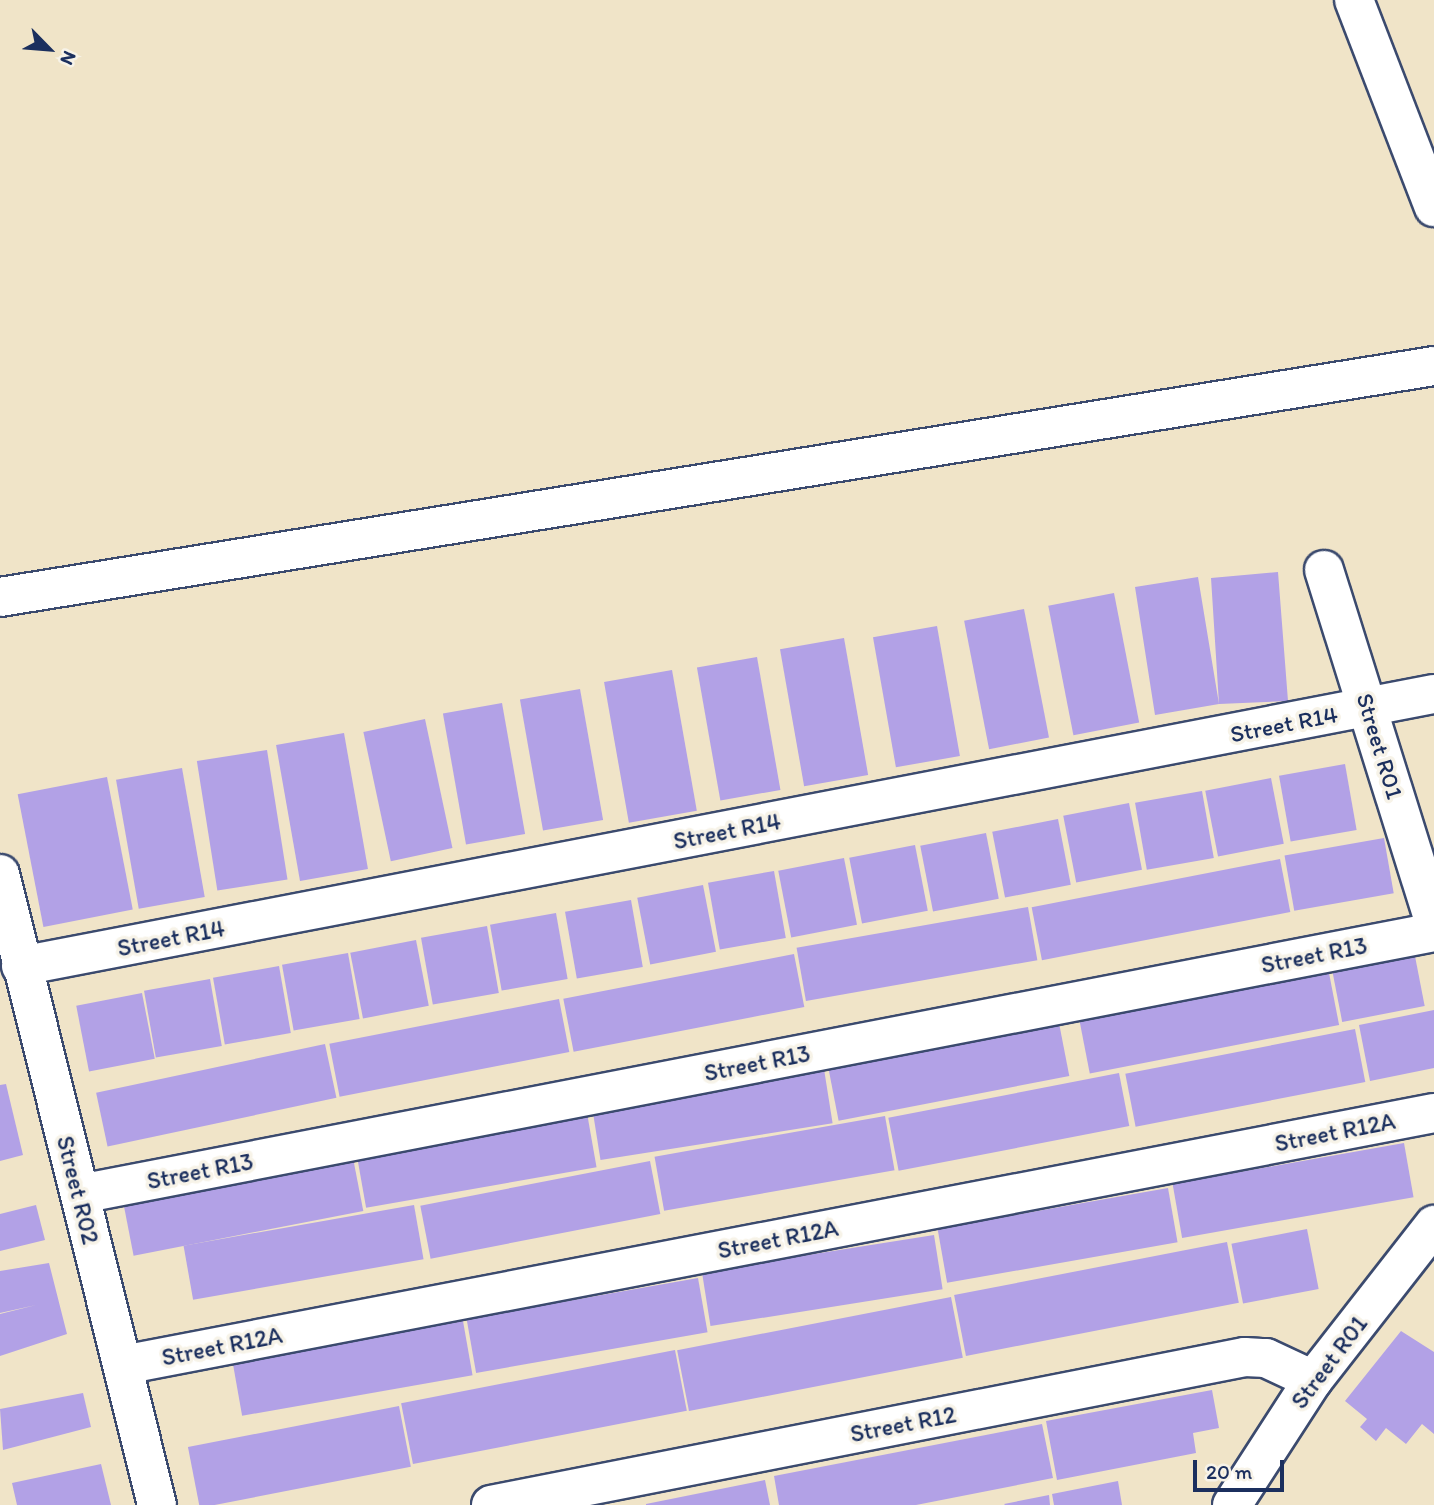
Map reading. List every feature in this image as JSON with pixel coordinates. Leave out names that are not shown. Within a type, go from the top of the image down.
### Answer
[{"type":"street","points":[[1354,0],[1434,207]]},
{"type":"street","points":[[0,597],[1434,366]]},
{"type":"street","name":"Street R01","points":[[1324,570],[1434,922]]},
{"type":"street","name":"Street R14","points":[[21,966],[1434,694]]},
{"type":"street","name":"Street R02","points":[[0,874],[157,1505]]},
{"type":"street","name":"Street R13","points":[[80,1194],[1434,932]]},
{"type":"street","name":"Street R12A","points":[[123,1365],[1434,1113]]},
{"type":"street","name":"Street R01","points":[[1232,1505],[1312,1380],[1434,1224]]},
{"type":"street","name":"Street R12","points":[[491,1505],[1245,1357],[1266,1358],[1312,1380]]},
{"type":"building","points":[[1278,572],[1288,701],[1219,704],[1211,578]]},
{"type":"building","points":[[1198,577],[1219,704],[1155,715],[1135,587]]},
{"type":"building","points":[[1114,593],[1139,723],[1073,735],[1048,606]]},
{"type":"building","points":[[1024,609],[1049,738],[989,749],[964,621]]},
{"type":"building","points":[[937,626],[960,756],[896,767],[873,637]]},
{"type":"building","points":[[844,638],[868,775],[804,786],[780,649]]},
{"type":"building","points":[[757,657],[780,790],[720,801],[697,668]]},
{"type":"building","points":[[672,670],[697,811],[629,823],[604,682]]},
{"type":"building","points":[[580,689],[603,820],[543,831],[520,700]]},
{"type":"building","points":[[502,703],[525,834],[466,844],[443,713]]},
{"type":"building","points":[[425,719],[452,848],[391,861],[363,732]]},
{"type":"building","points":[[344,733],[368,869],[300,881],[276,745]]},
{"type":"building","points":[[267,750],[287,879],[217,890],[197,761]]},
{"type":"building","points":[[1345,764],[1357,830],[1291,842],[1279,776]]},
{"type":"building","points":[[182,768],[205,897],[139,909],[116,780]]},
{"type":"building","points":[[107,777],[133,910],[43,927],[18,794]]},
{"type":"building","points":[[1271,778],[1284,844],[1218,857],[1205,791]]},
{"type":"building","points":[[1202,791],[1214,858],[1147,870],[1135,803]]},
{"type":"building","points":[[1129,803],[1142,870],[1076,883],[1063,816]]},
{"type":"building","points":[[1058,819],[1071,885],[1005,898],[992,832]]},
{"type":"building","points":[[986,833],[999,899],[933,912],[920,846]]},
{"type":"building","points":[[1384,838],[1394,893],[1294,911],[1285,856]]},
{"type":"building","points":[[915,845],[928,911],[862,924],[849,858]]},
{"type":"building","points":[[844,858],[857,925],[791,938],[778,871]]},
{"type":"building","points":[[1280,859],[1290,912],[1042,960],[1032,907]]},
{"type":"building","points":[[774,871],[786,938],[720,950],[708,883]]},
{"type":"building","points":[[703,885],[716,952],[650,965],[637,898]]},
{"type":"building","points":[[631,900],[643,967],[577,979],[565,912]]},
{"type":"building","points":[[1028,907],[1037,960],[806,1001],[797,948]]},
{"type":"building","points":[[556,913],[568,979],[502,991],[490,925]]},
{"type":"building","points":[[487,926],[499,993],[433,1005],[421,938]]},
{"type":"building","points":[[416,940],[429,1006],[363,1019],[350,953]]},
{"type":"building","points":[[1414,951],[1425,1006],[1342,1022],[1332,967]]},
{"type":"building","points":[[348,953],[360,1019],[294,1031],[282,965]]},
{"type":"building","points":[[794,954],[804,1007],[574,1052],[563,999]]},
{"type":"building","points":[[279,966],[291,1033],[225,1045],[213,978]]},
{"type":"building","points":[[1329,973],[1339,1025],[1090,1073],[1080,1021]]},
{"type":"building","points":[[210,979],[222,1046],[156,1058],[144,991]]},
{"type":"building","points":[[142,993],[155,1059],[89,1072],[76,1006]]},
{"type":"building","points":[[559,999],[569,1052],[340,1097],[329,1044]]},
{"type":"building","points":[[1434,1010],[1434,1068],[1370,1081],[1359,1025]]},
{"type":"building","points":[[1059,1023],[1069,1076],[839,1121],[828,1068]]},
{"type":"building","points":[[1355,1029],[1365,1082],[1136,1127],[1125,1074]]},
{"type":"building","points":[[325,1044],[336,1098],[108,1146],[96,1093]]},
{"type":"building","points":[[824,1069],[833,1123],[600,1160],[592,1106]]},
{"type":"building","points":[[1119,1073],[1129,1126],[899,1171],[888,1118]]},
{"type":"building","points":[[6,1084],[23,1155],[0,1161],[0,1085]]},
{"type":"building","points":[[587,1113],[597,1167],[366,1208],[357,1154]]},
{"type":"building","points":[[885,1116],[895,1170],[664,1211],[655,1157]]},
{"type":"building","points":[[1404,1143],[1414,1197],[1182,1238],[1173,1184]]},
{"type":"building","points":[[353,1158],[363,1211],[134,1256],[123,1203]]},
{"type":"building","points":[[650,1161],[660,1214],[431,1259],[420,1206]]},
{"type":"building","points":[[1168,1188],[1178,1242],[947,1283],[938,1229]]},
{"type":"building","points":[[36,1205],[45,1240],[0,1251],[0,1214]]},
{"type":"building","points":[[414,1205],[424,1259],[193,1300],[184,1246]]},
{"type":"building","points":[[1307,1229],[1319,1289],[1243,1304],[1231,1244]]},
{"type":"building","points":[[934,1235],[943,1289],[710,1326],[702,1272]]},
{"type":"building","points":[[1227,1242],[1239,1303],[966,1356],[954,1295]]},
{"type":"building","points":[[49,1263],[67,1334],[0,1356],[0,1314],[36,1305],[0,1313],[0,1271]]},
{"type":"building","points":[[698,1278],[708,1332],[476,1373],[467,1319]]},
{"type":"building","points":[[951,1297],[963,1358],[689,1411],[677,1350]]},
{"type":"building","points":[[463,1321],[473,1375],[242,1416],[233,1362]]},
{"type":"building","points":[[1401,1331],[1434,1352],[1434,1434],[1422,1424],[1406,1444],[1386,1428],[1376,1441],[1360,1427],[1367,1419],[1345,1401]]},
{"type":"building","points":[[675,1350],[687,1411],[413,1464],[401,1403]]},
{"type":"building","points":[[1212,1390],[1219,1428],[1193,1433],[1196,1453],[1057,1480],[1046,1421]]},
{"type":"building","points":[[83,1393],[91,1427],[3,1450],[0,1409]]},
{"type":"building","points":[[399,1406],[411,1467],[215,1505],[199,1505],[188,1447]]},
{"type":"building","points":[[1042,1424],[1053,1478],[916,1505],[779,1505],[774,1476]]},
{"type":"building","points":[[101,1464],[111,1505],[17,1505],[12,1483]]},
{"type":"building","points":[[765,1480],[770,1505],[646,1505],[646,1504]]},
{"type":"building","points":[[1118,1481],[1122,1505],[1054,1505],[1052,1494]]},
{"type":"building","points":[[1049,1495],[1050,1505],[1004,1504]]}]
